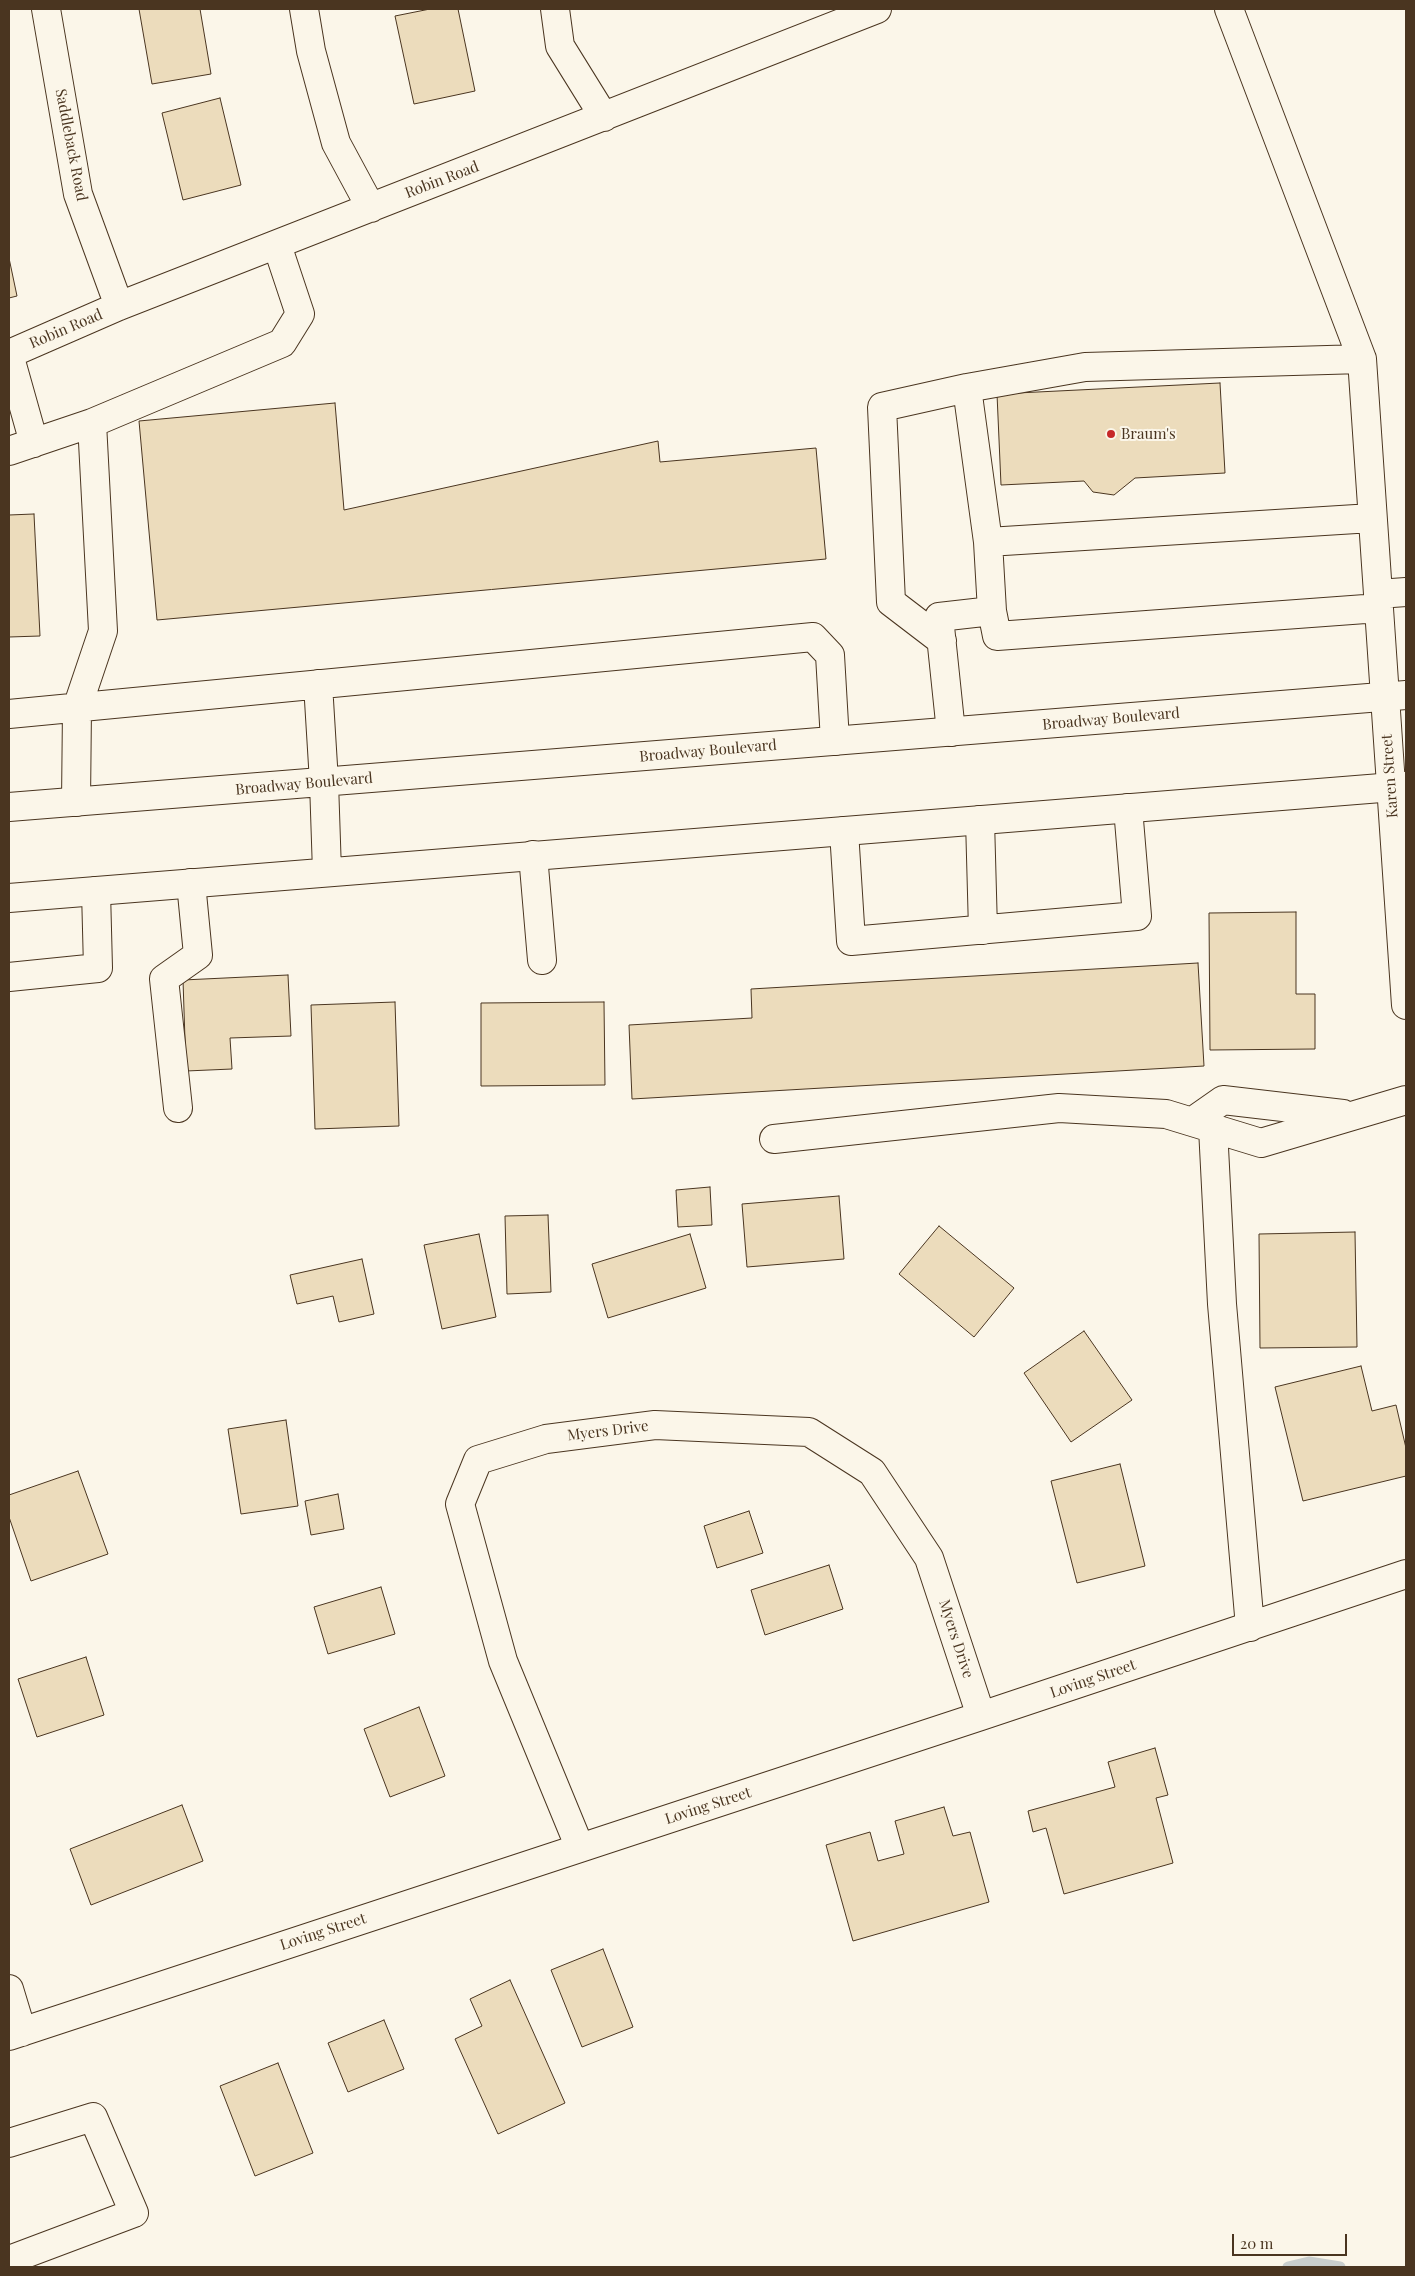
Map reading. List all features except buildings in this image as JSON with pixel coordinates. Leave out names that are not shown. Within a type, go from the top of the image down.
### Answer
[{"type":"street","name":"Saddleback Road","points":[[46,9],[78,194],[119,306]]},
{"type":"street","points":[[304,9],[311,51],[336,143],[371,208]]},
{"type":"street","points":[[554,9],[560,46],[604,116]]},
{"type":"street","name":"Robin Road","points":[[9,354],[119,306],[604,116],[821,19],[878,9]]},
{"type":"street","name":"Karen Street","points":[[1229,9],[1362,359],[1378,601],[1396,696],[1406,1005]]},
{"type":"street","points":[[9,451],[92,423],[282,343],[300,314],[277,244]]},
{"type":"street","points":[[9,354],[34,443]]},
{"type":"street","points":[[942,641],[890,602],[882,407],[967,388],[1085,367],[1362,359]]},
{"type":"street","points":[[967,388],[988,542],[992,611],[997,636],[1378,601],[1406,592]]},
{"type":"street","points":[[76,802],[77,708],[103,631],[92,423]]},
{"type":"street","points":[[988,542],[1372,518]]},
{"type":"street","points":[[951,732],[939,617],[992,611]]},
{"type":"street","points":[[9,714],[813,637],[830,655],[835,741]]},
{"type":"street","points":[[318,684],[327,872]]},
{"type":"street","name":"Broadway Boulevard","points":[[9,807],[1396,696]]},
{"type":"street","points":[[9,898],[1398,787]]},
{"type":"street","points":[[844,831],[851,941],[1137,916],[1128,808]]},
{"type":"street","points":[[980,820],[983,930]]},
{"type":"street","points":[[533,855],[542,960]]},
{"type":"street","points":[[178,1108],[164,978],[198,955],[191,883]]},
{"type":"street","points":[[9,977],[98,968],[96,891]]},
{"type":"street","points":[[1250,1626],[1222,1304],[1203,1125],[1223,1100],[1354,1115]]},
{"type":"street","points":[[774,1139],[1060,1108],[1166,1114],[1261,1142],[1406,1100]]},
{"type":"street","name":"Myers Drive","points":[[580,1848],[503,1661],[460,1504],[478,1460],[546,1439],[655,1425],[809,1432],[872,1472],[928,1558],[981,1716]]},
{"type":"street","name":"Loving Street","points":[[15,2034],[1406,1574]]},
{"type":"street","points":[[9,1989],[15,2034]]},
{"type":"street","points":[[9,2142],[93,2117],[134,2213],[9,2260]]},
{"type":"waterway","points":[[1288,2267],[1309,2262],[1340,2267]]},
{"type":"place","name":"Braum's","points":[[1111,434]]}]
